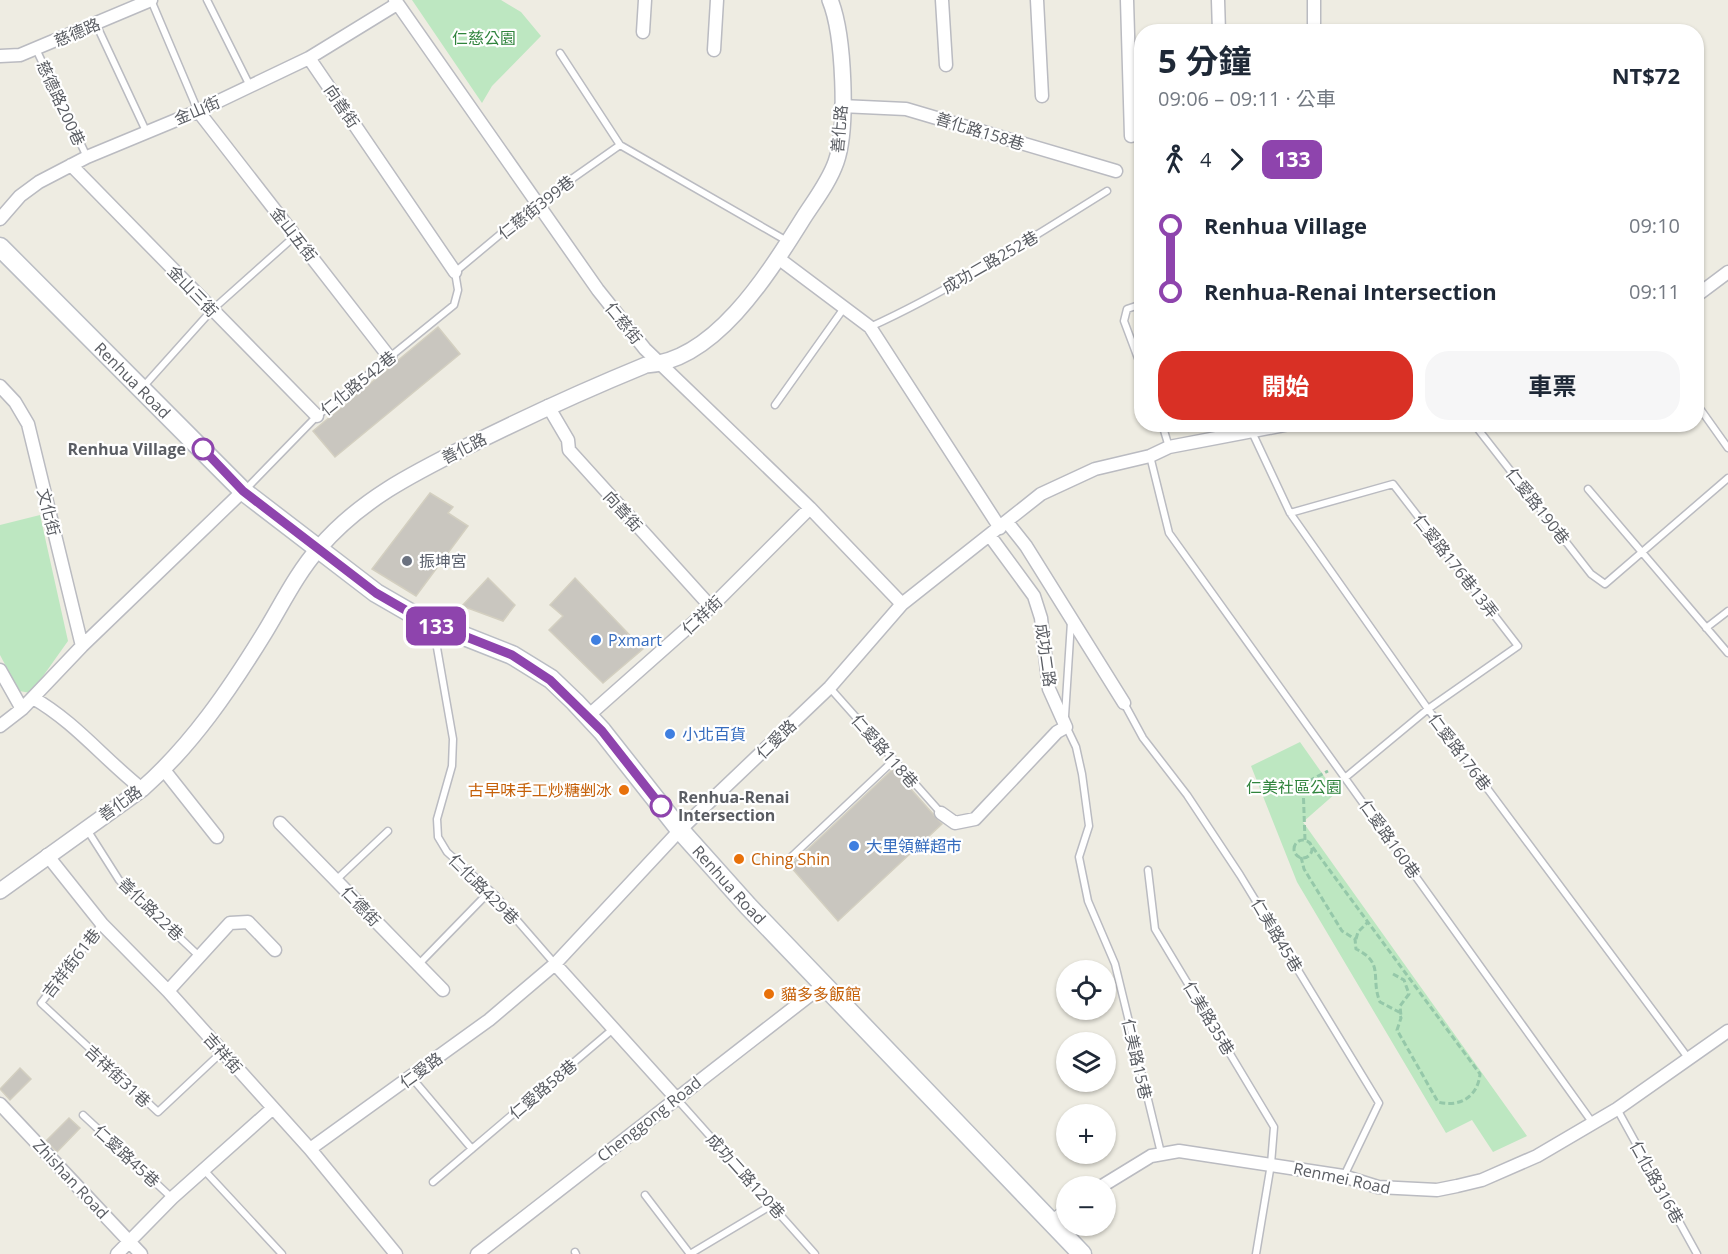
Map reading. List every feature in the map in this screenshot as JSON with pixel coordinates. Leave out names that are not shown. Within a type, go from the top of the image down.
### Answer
[{"type":"main road","name":"Renhua Road","points":[[0,247],[243,491],[376,593],[439,627],[477,640],[531,666],[550,680],[588,716],[680,830],[823,986],[1056,1213]]},
{"type":"main road","name":"Renhua Road","points":[[1071,1236],[1082,1254]]},
{"type":"street","name":"慈德路","points":[[0,56],[20,55],[151,0]]},
{"type":"street","points":[[643,32],[645,0]]},
{"type":"street","points":[[714,50],[717,0]]},
{"type":"street","name":"善化路","points":[[0,891],[47,855],[142,789],[164,770],[223,697],[289,589],[317,549],[346,518],[377,494],[548,406],[645,364],[660,364],[693,349],[747,300],[789,242],[836,162],[840,143],[843,60],[830,0]]},
{"type":"street","points":[[942,0],[946,65]]},
{"type":"street","points":[[1037,0],[1042,96]]},
{"type":"street","points":[[1126,0],[1131,136]]},
{"type":"street","points":[[1218,0],[1220,24]]},
{"type":"street","points":[[1314,0],[1314,24]]},
{"type":"street","name":"金山街","points":[[0,219],[20,196],[39,182],[87,157],[198,111],[309,58],[396,2]]},
{"type":"street","name":"仁慈街","points":[[396,2],[598,290],[660,364],[810,508],[902,604]]},
{"type":"street","name":"向善街","points":[[309,58],[455,272]]},
{"type":"street","name":"善化路158巷","points":[[841,106],[906,109],[1116,171]]},
{"type":"street","name":"金山五街","points":[[198,111],[390,358]]},
{"type":"street","name":"金山三街","points":[[71,165],[317,416]]},
{"type":"street","name":"成功二路","points":[[778,258],[870,327],[999,529],[1034,596],[1041,618],[1049,689],[1066,727]]},
{"type":"street","points":[[1704,290],[1728,272]]},
{"type":"street","name":"文化街","points":[[0,386],[15,402],[28,424],[82,646]]},
{"type":"street","name":"向善街","points":[[548,406],[568,440],[569,450],[711,607]]},
{"type":"street","name":"仁愛路","points":[[310,1149],[412,1078],[489,1020],[555,964],[680,830],[830,687],[902,604],[1041,494],[1095,469],[1150,456],[1169,447],[1252,432]]},
{"type":"street","points":[[0,726],[22,709],[82,646],[243,491]]},
{"type":"street","name":"仁祥街","points":[[588,716],[711,607],[810,508]]},
{"type":"street","name":"成功二路","points":[[999,529],[1026,546],[1124,703]]},
{"type":"street","points":[[0,670],[22,709]]},
{"type":"street","points":[[33,698],[51,708],[97,746],[125,776],[142,789]]},
{"type":"street","points":[[941,813],[955,823],[975,819],[1057,732],[1066,727]]},
{"type":"street","points":[[164,770],[217,837]]},
{"type":"street","name":"仁德街","points":[[280,823],[442,990]]},
{"type":"street","name":"吉祥街","points":[[47,855],[102,924],[168,991],[310,1149],[396,1254]]},
{"type":"street","points":[[168,991],[201,958],[230,923],[248,922],[275,950]]},
{"type":"street","points":[[555,964],[676,1098]]},
{"type":"street","name":"Chenggong Road","points":[[477,1254],[823,986]]},
{"type":"street","name":"Renmei Road","points":[[1116,1178],[1161,1153],[1179,1151],[1343,1176],[1378,1187],[1404,1190],[1437,1190],[1482,1180],[1537,1156],[1592,1122],[1617,1110],[1728,1031]]},
{"type":"street","name":"Zhishan Road","points":[[0,1104],[141,1254]]},
{"type":"street","points":[[117,1254],[171,1198],[273,1108]]},
{"type":"lane","points":[[151,0],[198,111]]},
{"type":"lane","points":[[207,0],[251,87]]},
{"type":"lane","points":[[96,24],[146,131]]},
{"type":"lane","name":"慈德路200巷","points":[[36,49],[87,157]]},
{"type":"lane","points":[[560,53],[620,146],[789,242]]},
{"type":"lane","name":"仁慈街399巷","points":[[455,272],[538,202],[620,146]]},
{"type":"lane","name":"成功二路252巷","points":[[870,327],[907,311],[1107,191]]},
{"type":"lane","points":[[142,388],[212,310],[295,236]]},
{"type":"lane","name":"仁化路542巷","points":[[243,491],[317,416],[454,305],[458,290],[455,272]]},
{"type":"lane","points":[[1134,307],[1127,309],[1124,321],[1134,348]]},
{"type":"lane","points":[[775,405],[845,308]]},
{"type":"lane","points":[[1704,414],[1728,448]]},
{"type":"lane","points":[[1164,432],[1169,447]]},
{"type":"lane","name":"仁愛路176巷","points":[[1252,432],[1290,513],[1428,709],[1689,1059]]},
{"type":"lane","name":"仁愛路190巷","points":[[1480,432],[1591,574],[1605,584],[1641,551]]},
{"type":"lane","name":"仁愛路160巷","points":[[1150,456],[1169,533],[1592,1122]]},
{"type":"lane","points":[[1641,551],[1728,478]]},
{"type":"lane","name":"仁愛路176巷13弄","points":[[1290,513],[1394,484],[1518,646],[1428,709]]},
{"type":"lane","points":[[1588,489],[1728,653]]},
{"type":"lane","points":[[1706,628],[1728,611]]},
{"type":"lane","name":"仁美路15巷","points":[[1071,617],[1070,657],[1064,711],[1066,727],[1076,747],[1084,784],[1089,826],[1079,857],[1088,901],[1114,964],[1161,1153]]},
{"type":"lane","name":"仁化路429巷","points":[[439,627],[436,642],[453,739],[452,766],[437,819],[438,837],[447,852],[490,891],[555,964]]},
{"type":"lane","name":"仁愛路118巷","points":[[830,687],[941,813]]},
{"type":"lane","name":"仁美路45巷","points":[[1124,703],[1143,738],[1187,795],[1240,875],[1379,1103],[1343,1176]]},
{"type":"lane","points":[[1346,777],[1428,709]]},
{"type":"lane","points":[[788,860],[893,761]]},
{"type":"lane","name":"善化路22巷","points":[[86,828],[119,880],[201,958]]},
{"type":"lane","points":[[336,880],[388,831]]},
{"type":"lane","name":"仁美路35巷","points":[[1148,870],[1155,929],[1274,1127],[1271,1164],[1256,1254]]},
{"type":"lane","points":[[418,965],[490,891]]},
{"type":"lane","name":"吉祥街61巷","points":[[41,1003],[102,924]]},
{"type":"lane","name":"吉祥街31巷","points":[[41,1003],[158,1112],[222,1052]]},
{"type":"lane","name":"仁愛路58巷","points":[[433,1182],[613,1029]]},
{"type":"lane","points":[[412,1078],[472,1149]]},
{"type":"lane","name":"成功二路120巷","points":[[676,1098],[815,1254]]},
{"type":"lane","name":"仁化路316巷","points":[[1617,1110],[1697,1254]]},
{"type":"lane","name":"仁愛路45巷","points":[[83,1115],[171,1198]]},
{"type":"lane","points":[[204,1170],[282,1254]]},
{"type":"lane","points":[[645,1196],[690,1254],[772,1205]]},
{"type":"path","points":[[1337,765],[1303,784],[1305,840],[1311,845],[1480,1074],[1476,1091],[1470,1098],[1444,1104],[1438,1102],[1397,1030],[1401,1018],[1400,1006],[1409,994],[1404,980],[1393,974]]},
{"type":"path","points":[[1305,840],[1295,845],[1295,852],[1301,857],[1304,869],[1342,931],[1355,939],[1356,949],[1372,959],[1376,967],[1380,1002],[1399,1012],[1401,1018]]},
{"type":"path","points":[[1301,857],[1310,854],[1311,845]]},
{"type":"path","points":[[1354,944],[1358,932],[1368,922]]},
{"type":"path","points":[[1404,980],[1409,978]]},
{"type":"green space","name":"仁慈公園","points":[[412,0],[501,0],[521,12],[541,36],[492,86],[482,103]]},
{"type":"green space","points":[[40,515],[68,641],[31,693],[19,691],[0,655],[0,525]]},
{"type":"green space","name":"仁美社區公園","points":[[1300,742],[1336,793],[1303,822],[1527,1136],[1493,1152],[1472,1120],[1446,1133],[1297,882],[1251,766]]},
{"type":"building","points":[[438,327],[460,354],[335,457],[313,431]]},
{"type":"building","name":"振坤宮","points":[[430,493],[453,507],[448,513],[468,526],[416,596],[372,569]]},
{"type":"building","points":[[488,578],[515,605],[503,621],[462,606]]},
{"type":"building","name":"Pxmart","points":[[575,578],[643,649],[603,683],[549,630],[563,616],[550,605]]},
{"type":"building","points":[[893,769],[942,824],[838,921],[790,866]]},
{"type":"building","points":[[20,1068],[31,1079],[10,1100],[0,1089]]},
{"type":"building","points":[[69,1118],[80,1128],[57,1152],[46,1141]]},
{"type":"bus line","name":"133","points":[[203,449],[243,491],[376,593],[421,619],[512,655],[550,680],[602,731],[661,806]]},
{"type":"place","name":"Renhua Village","points":[[203,449]]},
{"type":"place","name":"振坤宮","points":[[407,561]]},
{"type":"place","name":"Pxmart","points":[[596,640]]},
{"type":"place","name":"小北百貨","points":[[670,734]]},
{"type":"place","name":"古早味手工炒糖剉冰","points":[[624,790]]},
{"type":"place","name":"Renhua-Renai Intersection","points":[[661,806]]},
{"type":"place","name":"大里領鮮超市","points":[[854,846]]},
{"type":"place","name":"Ching Shin","points":[[739,859]]},
{"type":"place","name":"貓多多飯館","points":[[769,994]]}]
